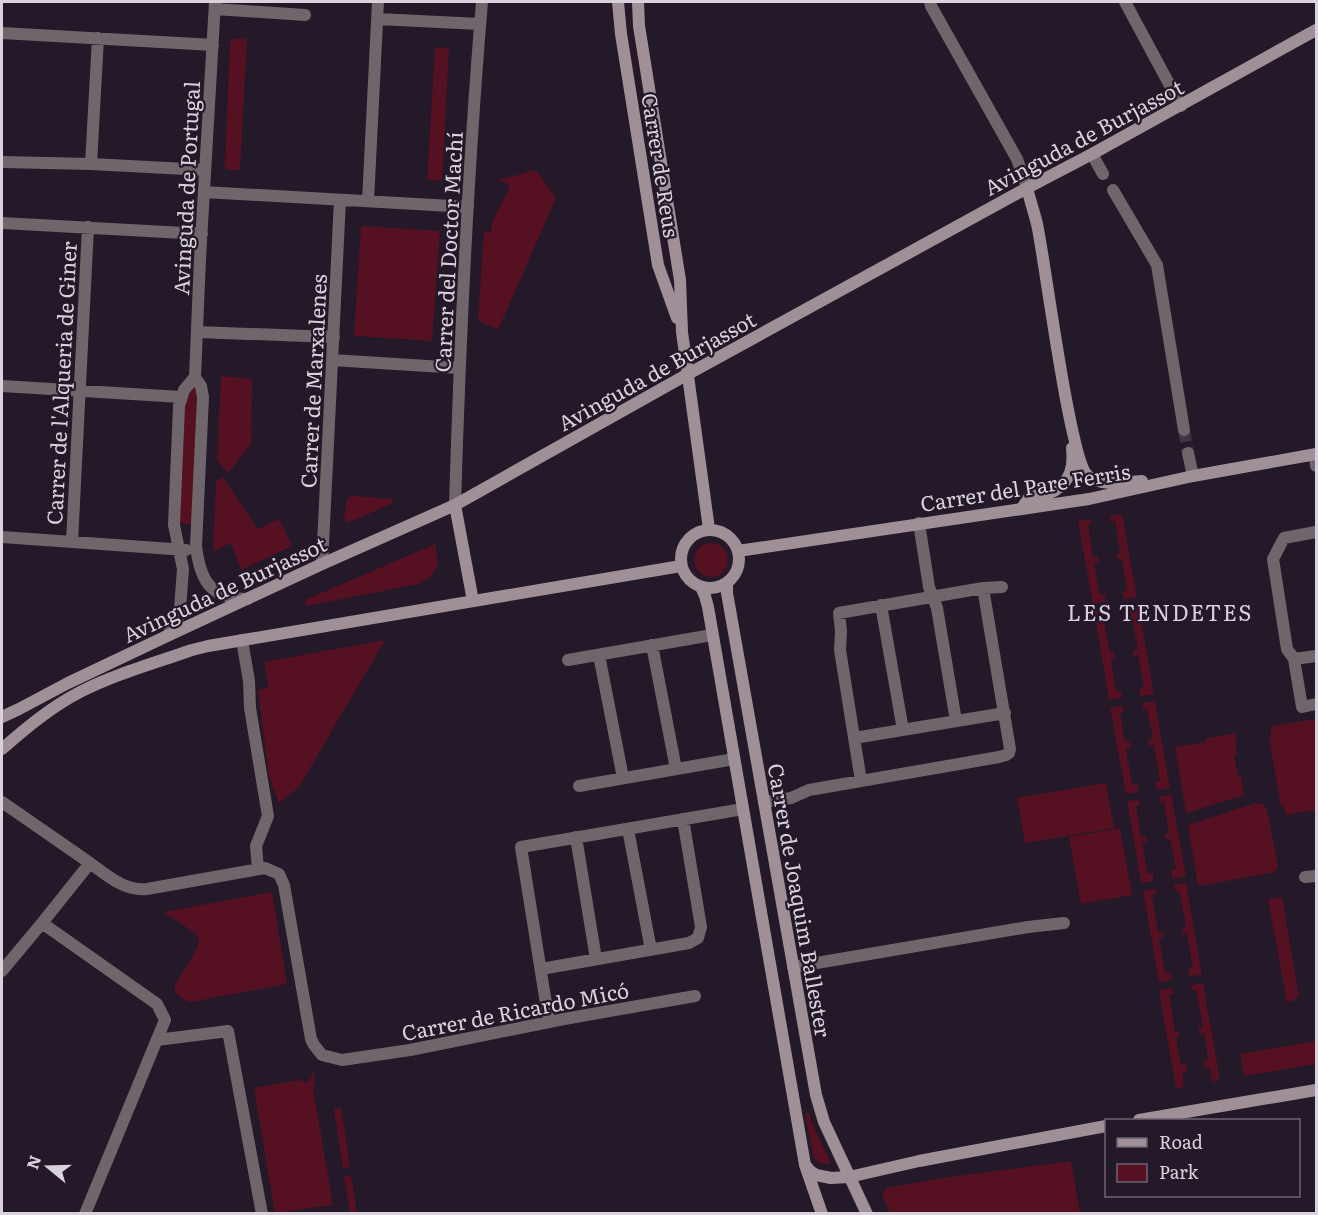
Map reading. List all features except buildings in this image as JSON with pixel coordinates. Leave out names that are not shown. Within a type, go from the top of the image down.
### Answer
[{"type":"street","points":[[368,201],[378,2]]},
{"type":"street","name":"Carrer del Doctor Machí","points":[[455,505],[459,368],[482,2]]},
{"type":"street","name":"Carrer de Reus","points":[[618,2],[621,34],[658,265],[682,332]]},
{"type":"street","name":"Carrer de Reus","points":[[638,2],[639,26],[680,280],[682,332],[709,529]]},
{"type":"street","points":[[930,2],[1017,159],[1027,188],[1037,223],[1070,419],[1082,468],[1088,476],[1108,483],[1187,477],[1188,453]]},
{"type":"street","points":[[1125,2],[1181,106]]},
{"type":"street","points":[[215,5],[305,15]]},
{"type":"street","name":"Avinguda de Portugal","points":[[215,5],[195,377],[201,386],[203,396],[196,546],[198,564],[207,584],[226,597],[248,599]]},
{"type":"street","points":[[378,19],[480,24]]},
{"type":"street","name":"Avinguda de Burjassot","points":[[2,717],[167,636],[455,505],[688,374],[1317,30]]},
{"type":"street","points":[[2,33],[213,45]]},
{"type":"street","points":[[91,164],[98,38]]},
{"type":"street","points":[[1092,154],[1103,174]]},
{"type":"street","points":[[2,162],[205,170]]},
{"type":"street","points":[[1113,190],[1157,265],[1184,430]]},
{"type":"street","points":[[204,192],[468,207]]},
{"type":"street","name":"Carrer de Marxalenes","points":[[322,564],[340,200]]},
{"type":"street","points":[[2,223],[202,234]]},
{"type":"street","name":"Carrer de l'Alqueria de Giner","points":[[72,542],[88,227]]},
{"type":"street","points":[[197,332],[333,337]]},
{"type":"street","points":[[332,360],[459,368]]},
{"type":"street","points":[[167,636],[177,621],[180,609],[183,569],[174,525],[179,406],[184,390],[195,377]]},
{"type":"street","points":[[2,386],[181,398]]},
{"type":"street","points":[[1022,508],[1030,496],[1054,491],[1068,477],[1073,462],[1070,419]]},
{"type":"street","name":"Carrer del Pare Ferris","points":[[738,551],[1089,499],[1187,477],[1316,458]]},
{"type":"street","points":[[455,505],[473,601],[681,566]]},
{"type":"street","points":[[919,523],[929,586],[937,608],[956,721]]},
{"type":"street","points":[[709,529],[724,533],[735,543],[738,551],[740,560],[738,570],[727,584],[714,588],[701,587],[688,579],[681,566],[684,546],[690,537],[699,531],[709,529]]},
{"type":"street","points":[[1317,532],[1284,538],[1273,559],[1287,648],[1294,659],[1302,706],[1317,704]]},
{"type":"street","points":[[2,537],[179,550],[187,550],[196,546]]},
{"type":"street","name":"Carrer de Joaquim Ballester","points":[[727,584],[819,1107],[867,1214]]},
{"type":"street","name":"Carrer de Joaquim Ballester","points":[[701,587],[708,607],[805,1165],[822,1214]]},
{"type":"street","points":[[861,781],[840,650],[841,631],[838,613],[983,588],[1002,587]]},
{"type":"street","points":[[764,802],[791,798],[809,790],[1009,753],[1005,713],[983,588]]},
{"type":"street","name":"Avinguda de Burjassot","points":[[2,749],[54,707],[78,693],[192,650],[473,601]]},
{"type":"street","points":[[881,605],[903,730]]},
{"type":"street","points":[[568,660],[712,635]]},
{"type":"street","points":[[2,802],[117,882],[136,890],[147,890],[258,869],[256,846],[268,816],[250,708],[249,681],[242,640]]},
{"type":"street","points":[[652,645],[676,769]]},
{"type":"street","points":[[599,655],[623,778]]},
{"type":"street","points":[[1294,659],[1317,656]]},
{"type":"street","points":[[854,738],[1005,713]]},
{"type":"street","points":[[579,786],[734,759]]},
{"type":"street","points":[[549,1022],[521,847],[743,809]]},
{"type":"street","points":[[541,969],[688,943],[698,938],[701,927],[683,819]]},
{"type":"street","points":[[628,829],[651,950]]},
{"type":"street","points":[[576,837],[596,959]]},
{"type":"street","points":[[2,971],[90,863]]},
{"type":"street","name":"Carrer de Ricardo Micó","points":[[258,869],[265,868],[279,874],[284,885],[311,1039],[322,1055],[330,1058],[342,1060],[410,1050],[564,1018],[695,996]]},
{"type":"street","points":[[42,923],[157,1004],[165,1020],[85,1214]]},
{"type":"street","points":[[793,967],[1064,923]]},
{"type":"street","points":[[157,1040],[228,1031],[262,1214]]},
{"type":"street","points":[[1145,1119],[1317,1090]]},
{"type":"street","points":[[805,1165],[810,1172],[816,1175],[831,1178],[849,1177],[919,1161],[1105,1126]]},
{"type":"green space","points":[[245,38],[247,40],[240,169],[227,170],[225,167],[230,41]]},
{"type":"green space","points":[[435,47],[449,48],[442,181],[427,180]]},
{"type":"green space","points":[[536,170],[556,198],[498,330],[478,320],[484,231],[491,232],[492,223],[510,186],[499,180]]},
{"type":"green space","points":[[361,226],[440,231],[432,341],[354,336]]},
{"type":"green space","points":[[221,376],[252,379],[251,444],[228,473],[217,460]]},
{"type":"green space","points":[[192,386],[197,388],[193,524],[178,523],[183,410]]},
{"type":"green space","points":[[223,477],[258,529],[279,519],[292,546],[241,570],[231,543],[213,551],[216,481]]},
{"type":"green space","points":[[352,496],[393,501],[391,504],[348,523],[344,519],[347,499]]},
{"type":"green space","points":[[1122,514],[1137,597],[1124,599],[1122,592],[1127,590],[1122,559],[1117,559],[1116,554],[1120,553],[1115,521],[1111,521],[1110,516]]},
{"type":"green space","points":[[1090,519],[1091,525],[1088,526],[1093,557],[1098,557],[1099,562],[1094,563],[1100,595],[1105,594],[1106,602],[1093,604],[1078,521]]},
{"type":"green space","points":[[711,543],[723,548],[728,560],[723,572],[711,577],[699,572],[694,560],[699,548]]},
{"type":"green space","points":[[435,544],[438,565],[430,577],[419,584],[306,606],[305,600]]},
{"type":"green space","points":[[1138,605],[1154,694],[1141,696],[1139,689],[1144,687],[1138,655],[1134,656],[1133,651],[1138,649],[1131,613],[1127,613],[1126,607]]},
{"type":"green space","points":[[1106,610],[1107,615],[1103,616],[1110,653],[1114,653],[1115,658],[1111,659],[1116,691],[1121,691],[1122,698],[1109,700],[1094,611]]},
{"type":"green space","points":[[385,640],[299,787],[279,803],[269,776],[258,690],[269,687],[264,662]]},
{"type":"green space","points":[[1155,701],[1170,788],[1157,790],[1155,782],[1160,781],[1154,745],[1149,746],[1148,740],[1153,739],[1147,709],[1143,709],[1143,703]]},
{"type":"green space","points":[[1122,706],[1124,712],[1120,713],[1125,742],[1130,742],[1131,748],[1126,749],[1132,785],[1137,784],[1139,792],[1126,794],[1110,708]]},
{"type":"green space","points":[[1314,719],[1316,810],[1285,815],[1284,806],[1281,806],[1269,738],[1272,737],[1270,727]]},
{"type":"green space","points":[[1236,733],[1237,755],[1234,755],[1244,795],[1186,813],[1175,747],[1206,742],[1205,739]]},
{"type":"green space","points":[[1106,783],[1114,828],[1025,843],[1017,798]]},
{"type":"green space","points":[[1171,794],[1186,876],[1172,879],[1171,871],[1176,869],[1170,839],[1166,839],[1165,834],[1169,833],[1164,802],[1160,803],[1159,797]]},
{"type":"green space","points":[[1139,800],[1140,805],[1136,806],[1141,837],[1146,837],[1147,842],[1142,843],[1148,874],[1153,873],[1154,881],[1141,883],[1127,801]]},
{"type":"green space","points":[[1256,803],[1263,804],[1267,809],[1278,865],[1276,871],[1198,886],[1188,825]]},
{"type":"green space","points":[[1120,828],[1132,895],[1081,904],[1069,837]]},
{"type":"green space","points":[[1186,883],[1202,974],[1189,977],[1188,969],[1193,968],[1187,933],[1182,934],[1182,929],[1186,927],[1179,890],[1175,891],[1174,885]]},
{"type":"green space","points":[[1155,889],[1156,894],[1152,895],[1158,932],[1163,932],[1164,937],[1159,938],[1165,973],[1170,972],[1172,980],[1159,982],[1143,891]]},
{"type":"green space","points":[[272,892],[287,984],[191,1002],[178,995],[174,989],[175,985],[197,948],[199,939],[196,934],[164,912]]},
{"type":"green space","points":[[1282,897],[1299,997],[1287,1002],[1268,899]]},
{"type":"green space","points":[[1203,983],[1220,1080],[1212,1082],[1210,1068],[1205,1069],[1203,1061],[1208,1059],[1204,1033],[1200,1034],[1198,1028],[1203,1027],[1196,990],[1192,990],[1191,985]]},
{"type":"green space","points":[[1172,988],[1173,994],[1169,995],[1175,1032],[1179,1032],[1180,1037],[1176,1038],[1181,1064],[1186,1064],[1187,1072],[1182,1073],[1184,1087],[1176,1088],[1159,991]]},
{"type":"green space","points":[[1316,1041],[1316,1064],[1244,1076],[1240,1054]]},
{"type":"green space","points":[[313,1069],[315,1081],[313,1088],[333,1205],[275,1213],[254,1088],[300,1080],[306,1083],[312,1077]]},
{"type":"green space","points":[[341,1108],[350,1167],[343,1168],[334,1109]]},
{"type":"green space","points":[[805,1113],[809,1113],[831,1164],[820,1163],[814,1158]]},
{"type":"green space","points":[[1071,1161],[1080,1213],[890,1213],[882,1195],[886,1188]]},
{"type":"green space","points":[[351,1175],[357,1213],[350,1213],[344,1176]]},
{"type":"tunnel","points":[[1184,430],[1188,453]]},
{"type":"district","name":"LES TENDETES","points":[[1160,611]]}]
